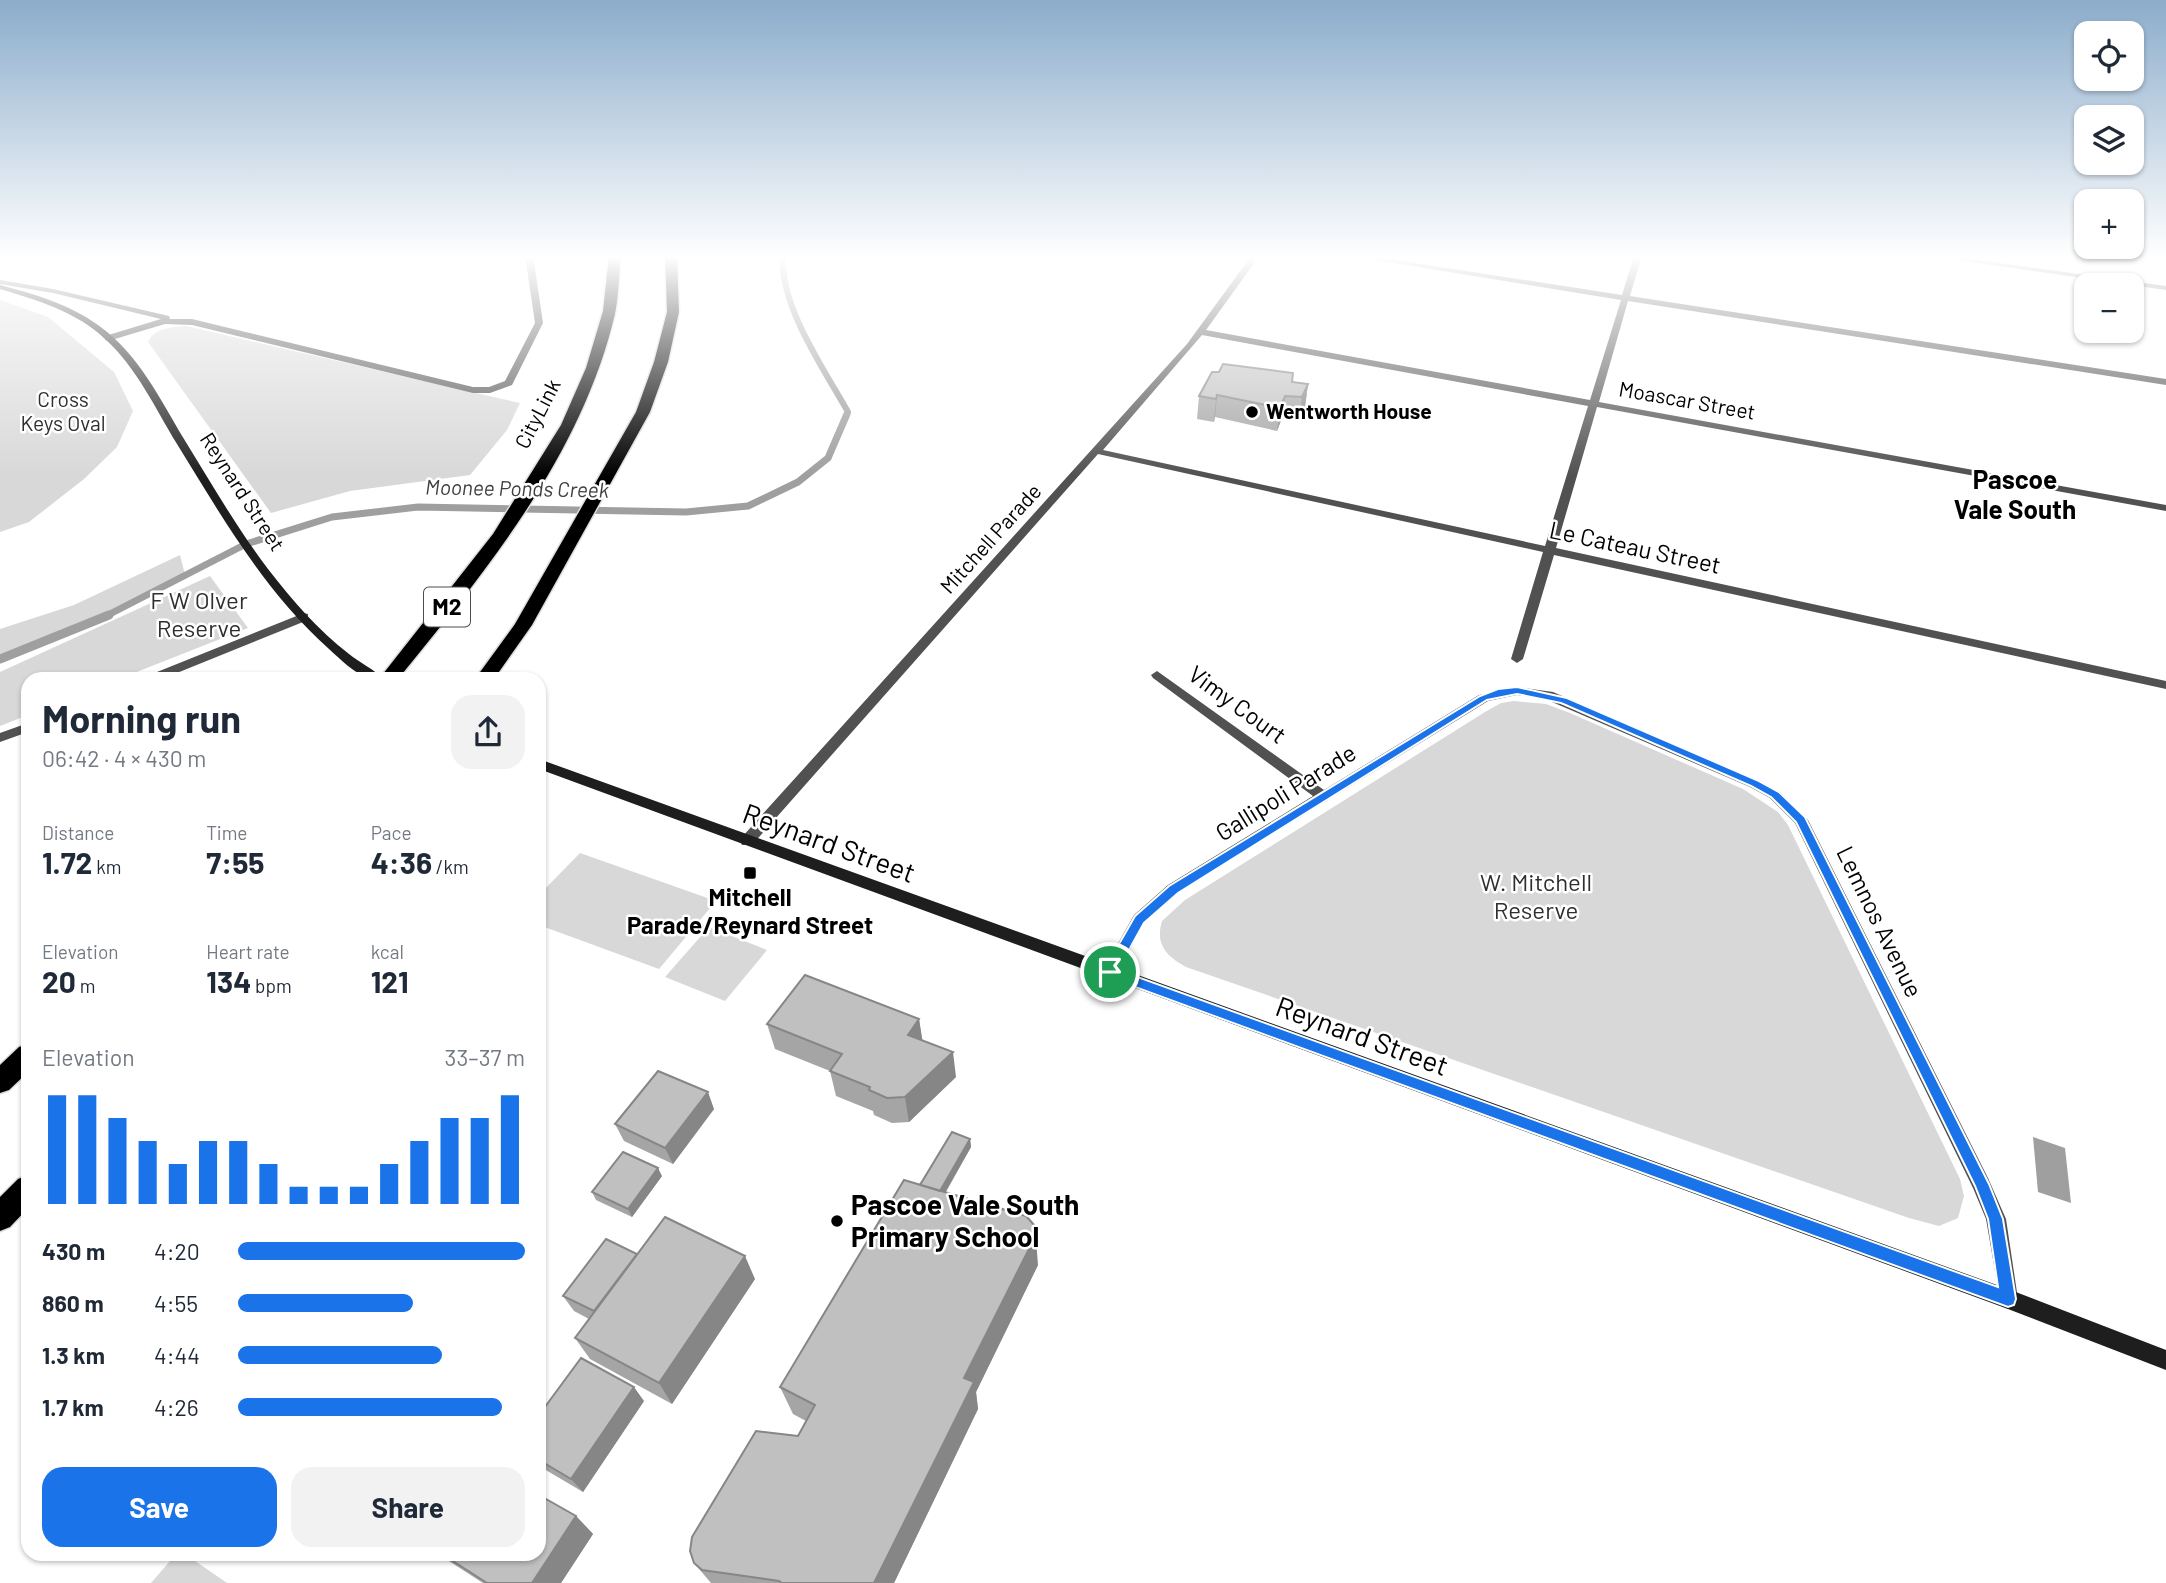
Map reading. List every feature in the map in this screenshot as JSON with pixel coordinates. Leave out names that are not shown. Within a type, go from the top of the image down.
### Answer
[{"type":"highway","name":"CityLink","points":[[394,672],[430,630],[530,491],[571,416],[605,329]]},
{"type":"highway","points":[[489,672],[523,625],[575,537],[643,412],[662,362],[669,329]]},
{"type":"highway","points":[[0,1082],[21,1062]]},
{"type":"highway","points":[[0,1217],[21,1195]]},
{"type":"street","name":"Reynard Street","points":[[96,329],[108,338],[139,374],[274,581],[326,640],[368,672]]},
{"type":"street","points":[[108,338],[141,329]]},
{"type":"street","points":[[212,329],[473,390],[490,390],[512,380],[537,329]]},
{"type":"street","name":"Mitchell Parade","points":[[747,841],[1202,329]]},
{"type":"street","points":[[1517,659],[1616,329]]},
{"type":"street","points":[[1824,329],[2166,382]]},
{"type":"street","name":"Moascar Street","points":[[1200,332],[2166,508]]},
{"type":"street","name":"Le Cateau Street","points":[[1096,451],[2166,685]]},
{"type":"street","points":[[169,672],[304,617]]},
{"type":"street","name":"Vimy Court","points":[[1157,675],[1324,797]]},
{"type":"street","name":"Gallipoli Parade","points":[[1110,972],[1139,919],[1173,889],[1484,698],[1498,692],[1517,691]]},
{"type":"street","name":"Lemnos Avenue","points":[[1517,691],[1563,700],[1755,784],[1775,795],[1801,820],[1981,1184],[1996,1219],[2008,1299]]},
{"type":"street","points":[[0,738],[21,730]]},
{"type":"street","name":"Reynard Street","points":[[546,767],[2008,1299],[2166,1360]]},
{"type":"green space","name":"Cross Keys Oval","points":[[0,329],[62,329],[114,372],[133,411],[117,447],[84,479],[29,522],[0,532]]},
{"type":"green space","points":[[198,329],[520,403],[507,430],[470,475],[350,491],[271,513],[148,342],[159,331]]},
{"type":"green space","points":[[180,555],[185,575],[91,624],[0,659],[0,629],[74,605]]},
{"type":"green space","name":"F W Olver Reserve","points":[[210,576],[248,628],[137,672],[21,672],[21,718],[0,726],[0,672]]},
{"type":"green space","name":"W. Mitchell Reserve","points":[[1514,701],[1546,704],[1570,713],[1743,789],[1778,812],[1788,825],[1960,1179],[1964,1196],[1958,1218],[1939,1226],[1909,1218],[1186,967],[1168,954],[1161,943],[1162,921],[1185,900],[1485,712],[1501,703]]},
{"type":"green space","points":[[580,853],[716,901],[659,969],[546,928],[546,888]]},
{"type":"green space","points":[[709,927],[767,950],[725,1001],[665,977]]},
{"type":"green space","points":[[170,1561],[195,1561],[227,1583],[151,1583]]},
{"type":"shaded area","points":[[2033,1137],[2065,1148],[2071,1203],[2038,1192]]},
{"type":"building","points":[[1223,364],[1293,373],[1292,382],[1308,384],[1302,397],[1285,396],[1280,408],[1217,395],[1216,399],[1199,396],[1212,372],[1219,372]]},
{"type":"building","points":[[805,975],[919,1019],[908,1035],[953,1052],[905,1097],[887,1098],[869,1090],[870,1087],[830,1071],[842,1054],[767,1024]]},
{"type":"building","points":[[658,1071],[708,1092],[665,1148],[615,1124]]},
{"type":"building","points":[[952,1132],[970,1139],[940,1191],[920,1185]]},
{"type":"building","points":[[623,1152],[658,1168],[628,1209],[592,1192]]},
{"type":"building","points":[[904,1180],[1026,1216],[1035,1226],[1036,1235],[964,1378],[974,1382],[874,1583],[782,1583],[702,1570],[694,1563],[690,1551],[692,1537],[756,1431],[798,1436],[815,1405],[780,1387]]},
{"type":"building","points":[[665,1217],[745,1256],[659,1383],[575,1338]]},
{"type":"building","points":[[606,1239],[637,1254],[594,1311],[563,1296]]},
{"type":"building","points":[[581,1358],[634,1387],[571,1479],[546,1464],[546,1406]]},
{"type":"building","points":[[546,1499],[576,1516],[532,1583],[487,1583],[453,1561],[546,1561]]},
{"type":"waterway","name":"Moonee Ponds Creek","points":[[802,329],[847,414]]},
{"type":"waterway","name":"Moonee Ponds Creek","points":[[106,616],[246,544],[332,517],[418,507],[686,512],[748,506],[798,482],[828,458],[847,414]]},
{"type":"waterway","name":"Moonee Ponds Creek","points":[[0,659],[109,615]]},
{"type":"place","name":"Wentworth House","points":[[1252,412]]},
{"type":"place","name":"Mitchell Parade/Reynard Street","points":[[750,873]]},
{"type":"place","name":"Pascoe Vale South Primary School","points":[[837,1221]]},
{"type":"district","name":"Pascoe Vale South","points":[[2015,495]]},
{"type":"route","points":[[1517,691],[1535,692],[1563,700],[1755,784],[1775,795],[1801,820],[1811,834],[1981,1184],[1996,1219],[2008,1299],[1484,1108],[1110,972],[1139,919],[1173,889],[1484,698],[1498,692],[1517,691]]}]
